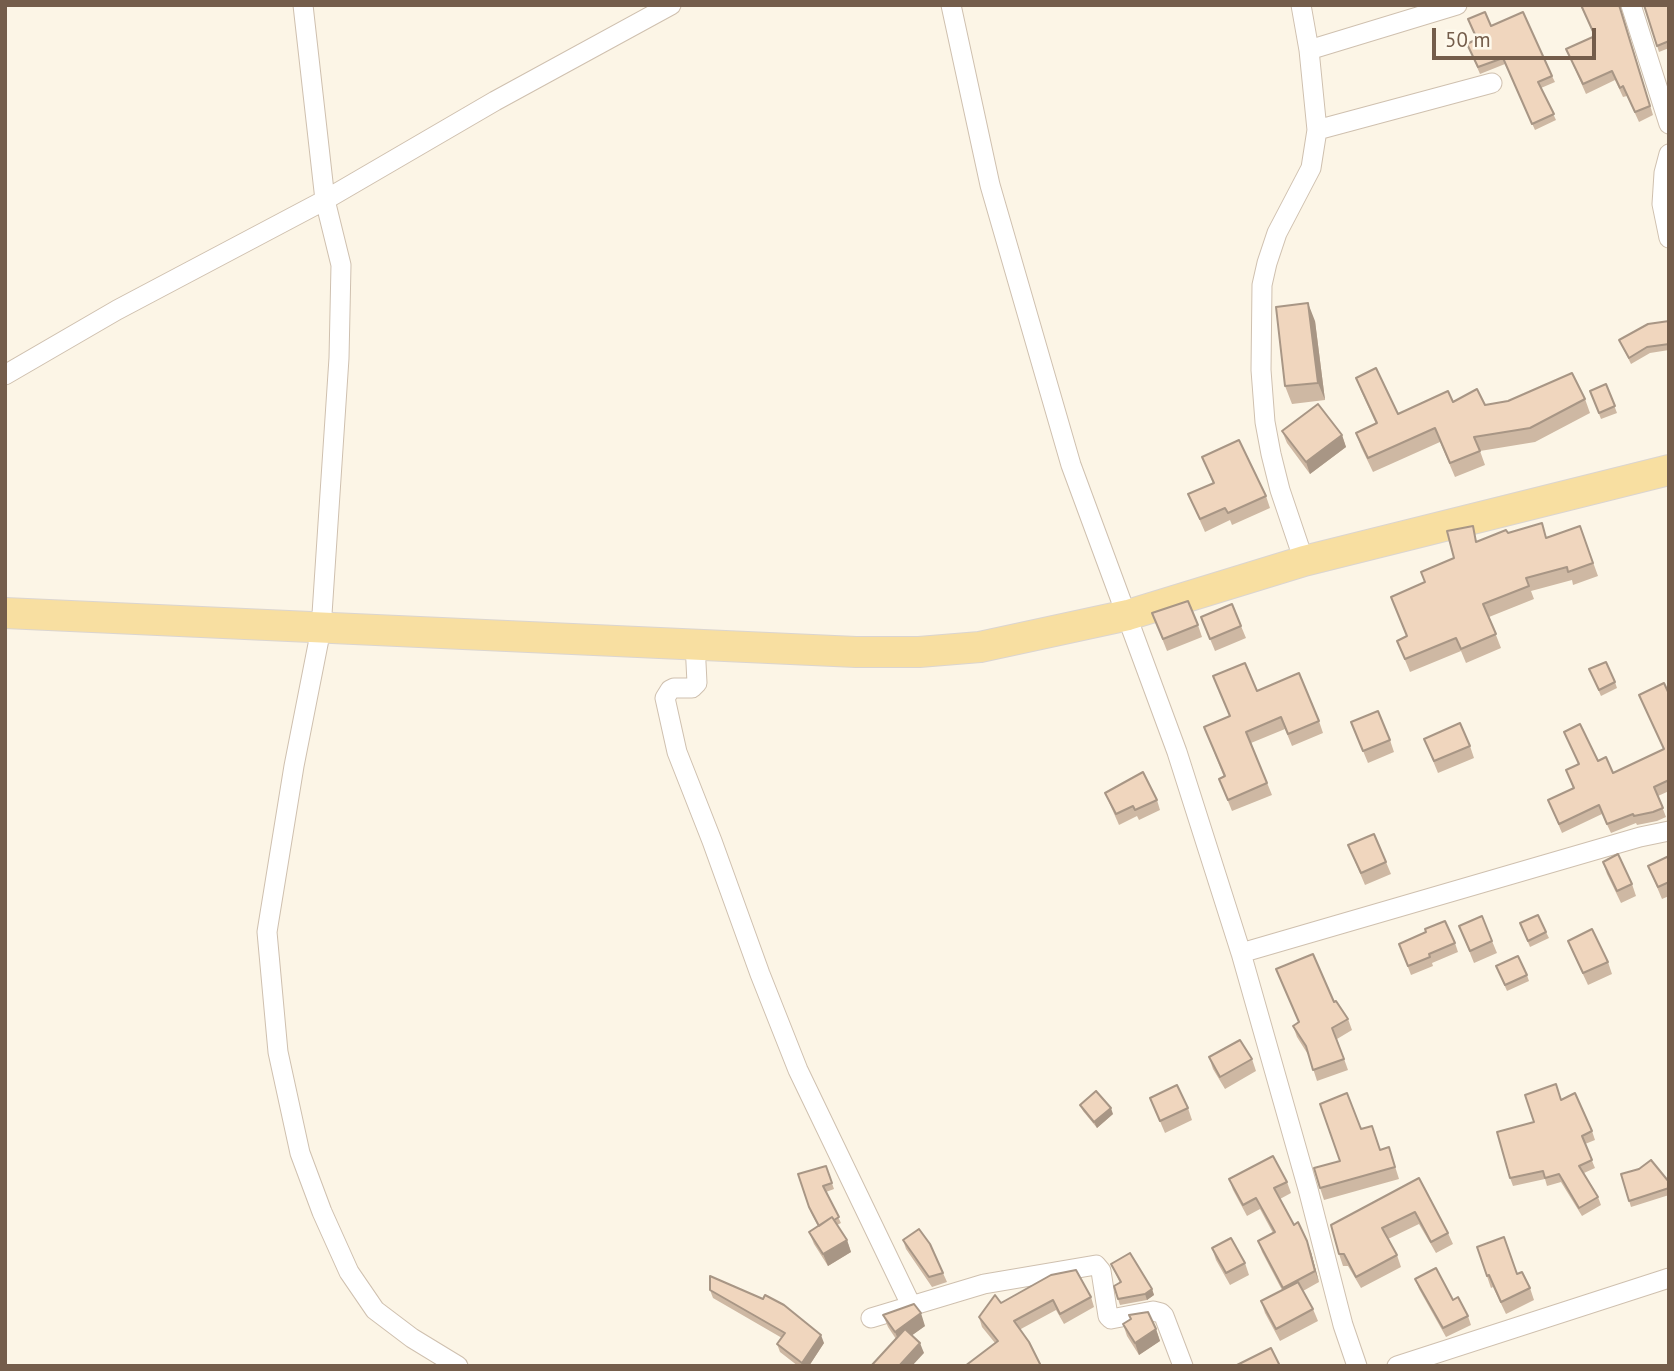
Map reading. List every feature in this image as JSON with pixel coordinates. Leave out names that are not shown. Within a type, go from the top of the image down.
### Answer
[{"type":"main road","points":[[5,613],[856,652],[919,652],[980,647],[1128,615],[1304,561],[1669,470]]},
{"type":"street","points":[[303,5],[325,200],[341,265],[339,358],[321,629],[293,766],[267,932],[278,1052],[300,1153],[321,1212],[349,1272],[375,1310],[412,1338],[458,1366]]},
{"type":"street","points":[[5,375],[117,310],[325,200],[495,101],[671,5]]},
{"type":"street","points":[[951,5],[990,185],[1059,425],[1071,465],[1178,752],[1241,953],[1308,1189],[1343,1325],[1357,1366]]},
{"type":"street","points":[[1301,5],[1309,50],[1317,130],[1311,167],[1277,233],[1267,263],[1262,285],[1261,370],[1265,422],[1280,489],[1304,561]]},
{"type":"street","points":[[1309,50],[1457,5]]},
{"type":"street","points":[[1631,5],[1669,124]]},
{"type":"street","points":[[1317,130],[1492,83]]},
{"type":"street","points":[[1667,166],[1662,204],[1669,238]]},
{"type":"street","points":[[695,643],[697,683],[692,688],[674,688],[665,698],[677,752],[798,1070],[911,1305]]},
{"type":"street","points":[[1241,953],[1640,837],[1669,831]]},
{"type":"street","points":[[871,1318],[984,1284],[1096,1265],[1101,1271],[1108,1317],[1111,1319],[1153,1311],[1161,1313],[1183,1366]]},
{"type":"street","points":[[1398,1366],[1669,1278]]},
{"type":"building","points":[[1581,5],[1619,5],[1650,106],[1635,112],[1623,86],[1620,88],[1612,71],[1583,84],[1566,49],[1595,36]]},
{"type":"building","points":[[1644,5],[1669,5],[1669,41],[1657,46]]},
{"type":"building","points":[[1485,12],[1491,26],[1523,12],[1552,76],[1538,82],[1554,114],[1532,124],[1503,58],[1478,67],[1467,44],[1477,39],[1468,19]]},
{"type":"building","points":[[1308,303],[1318,383],[1285,386],[1276,307]]},
{"type":"building","points":[[1669,321],[1669,344],[1647,347],[1629,358],[1619,340],[1648,324]]},
{"type":"building","points":[[1376,368],[1398,414],[1448,391],[1453,402],[1477,389],[1485,405],[1508,401],[1572,373],[1585,399],[1530,428],[1474,437],[1480,451],[1450,463],[1435,428],[1368,458],[1356,433],[1377,423],[1356,378]]},
{"type":"building","points":[[1606,384],[1615,406],[1599,413],[1590,391]]},
{"type":"building","points":[[1318,404],[1342,435],[1306,462],[1282,431]]},
{"type":"building","points":[[1239,440],[1266,496],[1228,513],[1225,508],[1200,519],[1188,494],[1214,483],[1202,457]]},
{"type":"building","points":[[1542,523],[1546,538],[1580,526],[1593,563],[1568,572],[1567,567],[1526,578],[1529,586],[1483,604],[1496,634],[1461,649],[1456,638],[1405,659],[1397,641],[1407,636],[1391,597],[1425,582],[1421,572],[1454,558],[1447,531],[1473,526],[1476,542],[1506,530],[1508,533]]},
{"type":"building","points":[[1188,601],[1198,625],[1163,639],[1152,613]]},
{"type":"building","points":[[1232,604],[1241,626],[1210,639],[1201,617]]},
{"type":"building","points":[[1606,662],[1615,682],[1599,690],[1589,669]]},
{"type":"building","points":[[1245,663],[1257,691],[1299,673],[1319,721],[1288,734],[1281,717],[1246,732],[1267,783],[1228,800],[1219,779],[1225,776],[1204,727],[1230,716],[1213,676]]},
{"type":"building","points":[[1664,683],[1669,694],[1669,780],[1654,787],[1663,808],[1634,816],[1633,814],[1607,824],[1599,805],[1559,824],[1548,800],[1574,788],[1566,770],[1579,764],[1564,732],[1580,724],[1598,761],[1606,757],[1613,773],[1664,749],[1639,695]]},
{"type":"building","points":[[1378,711],[1390,740],[1363,751],[1351,722]]},
{"type":"building","points":[[1460,723],[1470,746],[1434,761],[1424,739]]},
{"type":"building","points":[[1143,772],[1157,800],[1135,810],[1133,806],[1116,814],[1105,793]]},
{"type":"building","points":[[1374,834],[1386,862],[1361,873],[1348,845]]},
{"type":"building","points":[[1618,854],[1632,884],[1617,891],[1603,862]]},
{"type":"building","points":[[1669,856],[1669,882],[1658,887],[1648,866]]},
{"type":"building","points":[[1538,915],[1546,932],[1528,941],[1520,923]]},
{"type":"building","points":[[1482,916],[1492,941],[1470,951],[1459,926]]},
{"type":"building","points":[[1445,921],[1455,943],[1408,966],[1399,944]]},
{"type":"building","points":[[1592,929],[1608,962],[1583,973],[1568,941]]},
{"type":"building","points":[[1313,954],[1334,1002],[1336,1001],[1348,1019],[1332,1028],[1344,1059],[1313,1070],[1306,1046],[1293,1026],[1299,1022],[1276,969]]},
{"type":"building","points":[[1518,956],[1527,975],[1505,985],[1496,966]]},
{"type":"building","points":[[1240,1040],[1252,1059],[1220,1077],[1209,1057]]},
{"type":"building","points":[[1556,1084],[1561,1100],[1575,1093],[1592,1131],[1582,1136],[1592,1160],[1579,1166],[1598,1197],[1579,1208],[1559,1174],[1545,1178],[1543,1171],[1510,1178],[1497,1132],[1534,1122],[1525,1095]]},
{"type":"building","points":[[1177,1085],[1188,1108],[1160,1121],[1150,1098]]},
{"type":"building","points":[[1096,1091],[1111,1108],[1094,1122],[1080,1105]]},
{"type":"building","points":[[1347,1093],[1361,1129],[1372,1126],[1380,1150],[1389,1147],[1395,1167],[1320,1188],[1314,1168],[1340,1161],[1320,1104]]},
{"type":"building","points":[[1273,1156],[1287,1182],[1274,1188],[1294,1225],[1298,1222],[1307,1241],[1315,1271],[1283,1288],[1258,1241],[1275,1232],[1256,1198],[1243,1205],[1229,1179]]},
{"type":"building","points":[[1651,1160],[1669,1182],[1669,1188],[1629,1201],[1621,1174],[1639,1169]]},
{"type":"building","points":[[826,1166],[832,1183],[823,1186],[839,1217],[834,1220],[832,1217],[819,1226],[809,1207],[798,1174]]},
{"type":"building","points":[[1419,1178],[1448,1233],[1431,1242],[1415,1212],[1382,1228],[1397,1255],[1356,1277],[1344,1254],[1339,1254],[1331,1225]]},
{"type":"building","points":[[832,1217],[847,1240],[823,1254],[809,1232]]},
{"type":"building","points":[[919,1229],[930,1244],[943,1273],[929,1277],[903,1240]]},
{"type":"building","points":[[1504,1237],[1517,1274],[1522,1272],[1530,1288],[1501,1302],[1489,1275],[1487,1276],[1477,1247]]},
{"type":"building","points":[[1231,1238],[1245,1263],[1226,1273],[1212,1248]]},
{"type":"building","points":[[1130,1253],[1152,1289],[1145,1294],[1118,1299],[1114,1286],[1121,1282],[1111,1264]]},
{"type":"building","points":[[1436,1268],[1453,1300],[1458,1297],[1468,1316],[1443,1328],[1415,1279]]},
{"type":"building","points":[[1076,1270],[1091,1297],[1060,1314],[1053,1300],[1014,1321],[1041,1366],[965,1366],[998,1341],[979,1317],[995,1295],[1001,1303],[1051,1275]]},
{"type":"building","points":[[710,1276],[763,1299],[765,1295],[784,1305],[821,1335],[802,1363],[777,1344],[785,1333],[710,1290]]},
{"type":"building","points":[[1298,1282],[1313,1309],[1276,1329],[1261,1301]]},
{"type":"building","points":[[914,1304],[921,1313],[895,1332],[883,1315]]},
{"type":"building","points":[[1148,1312],[1156,1329],[1135,1343],[1123,1324],[1131,1319],[1129,1315]]},
{"type":"building","points":[[905,1329],[920,1343],[899,1366],[871,1366]]},
{"type":"building","points":[[1271,1348],[1280,1366],[1237,1365]]}]
